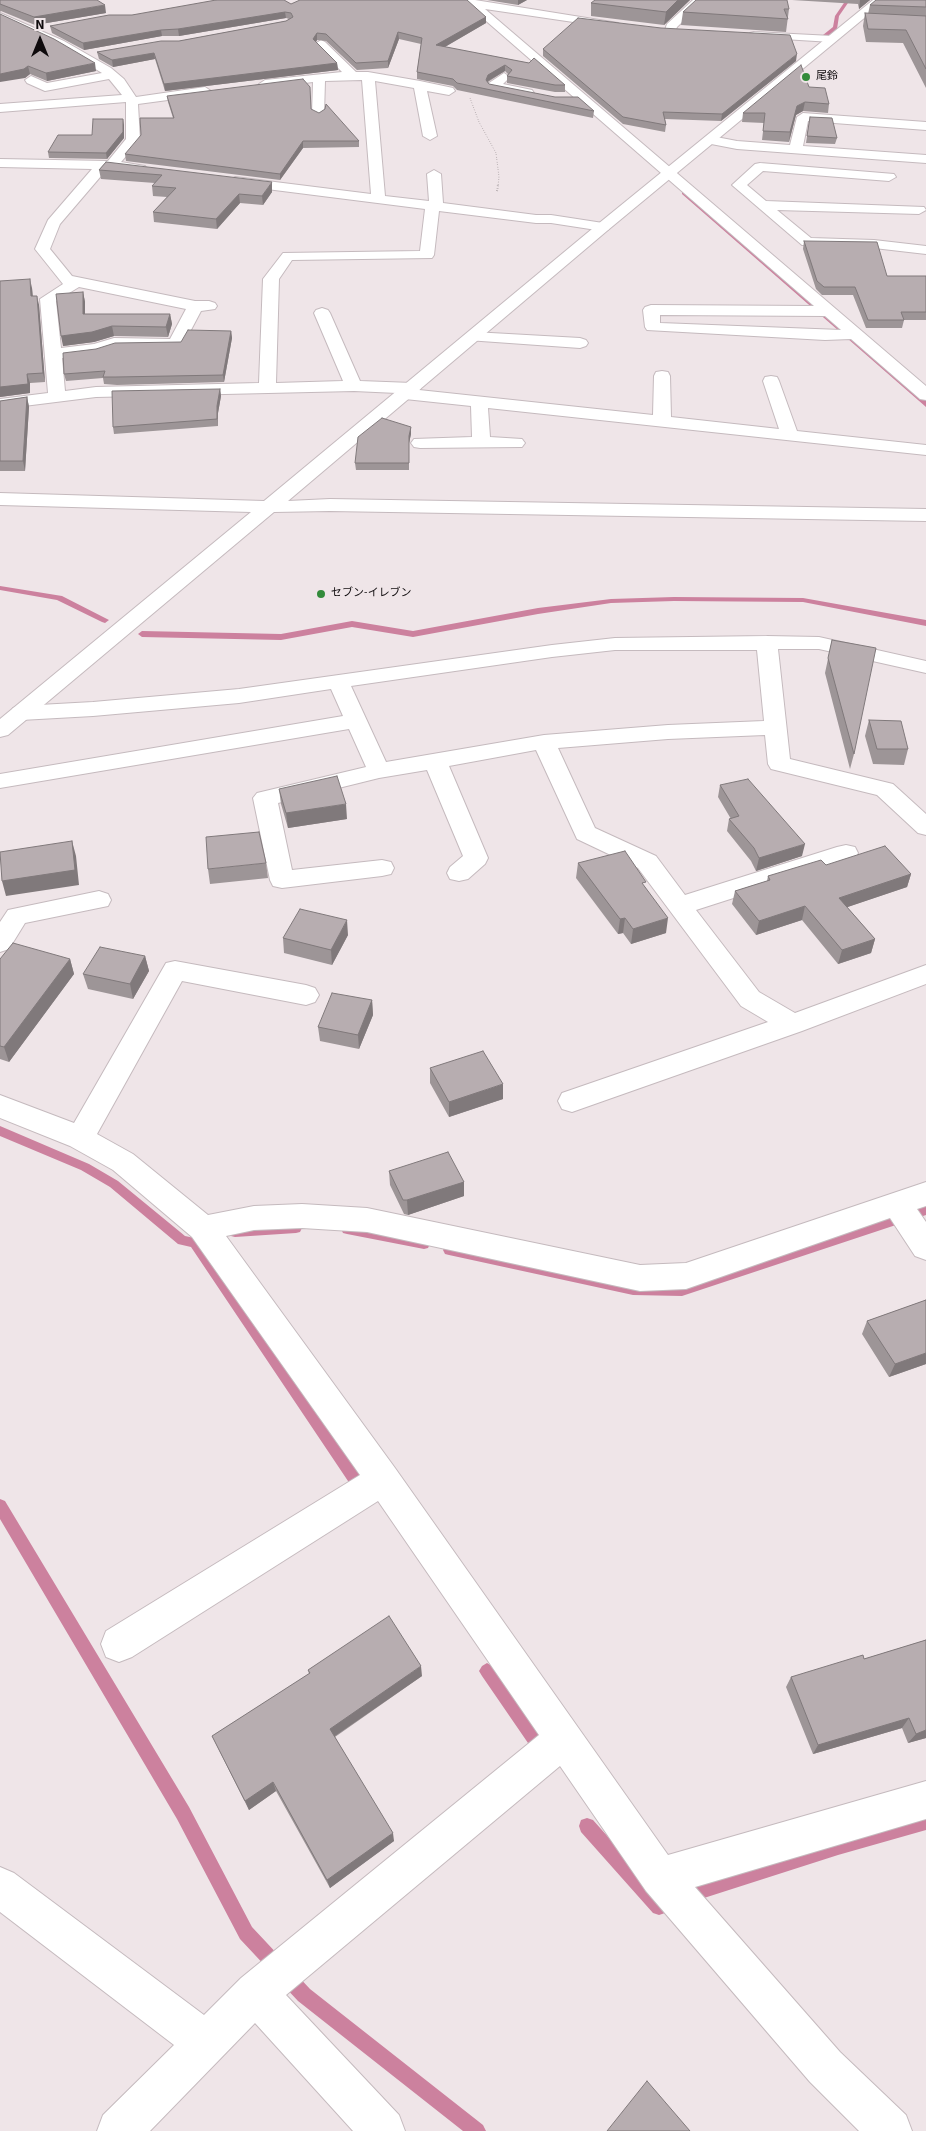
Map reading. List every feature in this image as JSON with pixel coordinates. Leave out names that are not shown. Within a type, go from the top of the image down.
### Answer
[{"type":"street","points":[[671,31],[671,26],[699,0]]},
{"type":"street","points":[[0,730],[409,391],[603,227],[880,0]]},
{"type":"street","points":[[468,1],[575,20],[630,27]]},
{"type":"street","points":[[468,1],[573,98],[669,174],[848,334],[926,396]]},
{"type":"street","points":[[575,20],[588,10]]},
{"type":"street","points":[[0,16],[60,43],[112,75],[120,82],[131,99],[133,140],[94,178],[53,223],[42,249],[67,280],[202,306],[176,344],[114,343],[97,349],[53,354]]},
{"type":"street","points":[[854,22],[872,23]]},
{"type":"street","points":[[33,31],[52,27]]},
{"type":"street","points":[[740,35],[832,39]]},
{"type":"street","points":[[322,44],[353,76]]},
{"type":"street","points":[[81,56],[99,52]]},
{"type":"street","points":[[31,80],[45,87],[112,75]]},
{"type":"street","points":[[368,76],[378,199]]},
{"type":"street","points":[[250,86],[319,77],[368,76],[449,91]]},
{"type":"street","points":[[318,114],[319,77]]},
{"type":"street","points":[[504,77],[493,86],[537,95]]},
{"type":"street","points":[[420,85],[430,136]]},
{"type":"street","points":[[0,108],[16,101],[131,99],[221,89]]},
{"type":"street","points":[[794,150],[803,117],[926,126]]},
{"type":"street","points":[[711,140],[736,146],[926,160]]},
{"type":"street","points":[[876,156],[877,161],[889,177],[922,214]]},
{"type":"street","points":[[0,163],[108,165],[158,171]]},
{"type":"street","points":[[889,177],[760,167],[739,185],[807,242],[874,244],[926,250]]},
{"type":"street","points":[[267,388],[271,279],[288,256],[427,255],[434,206],[434,174]]},
{"type":"street","points":[[225,180],[494,214],[551,219],[603,227]]},
{"type":"street","points":[[764,205],[922,214]]},
{"type":"street","points":[[57,396],[48,298],[77,282]]},
{"type":"street","points":[[822,311],[651,310],[653,327],[848,334]]},
{"type":"street","points":[[322,313],[354,386]]},
{"type":"street","points":[[473,337],[580,343]]},
{"type":"street","points":[[662,376],[662,421]]},
{"type":"street","points":[[771,381],[790,435]]},
{"type":"street","points":[[0,404],[96,392],[354,386],[409,391],[479,402],[926,450]]},
{"type":"street","points":[[479,402],[481,442]]},
{"type":"street","points":[[420,442],[516,443]]},
{"type":"street","points":[[0,499],[268,507],[350,505],[926,515]]},
{"type":"street","points":[[767,642],[779,764],[885,789],[926,827]]},
{"type":"street","points":[[21,713],[93,709],[239,696],[552,651],[615,644],[819,643],[926,667]]},
{"type":"street","points":[[339,683],[380,771]]},
{"type":"street","points":[[0,781],[357,721]]},
{"type":"street","points":[[382,868],[282,880],[265,798],[380,771],[544,742],[668,732],[775,728]]},
{"type":"street","points":[[544,742],[585,833],[647,862],[750,999],[793,1024]]},
{"type":"street","points":[[435,761],[476,858],[459,873]]},
{"type":"street","points":[[680,906],[846,853]]},
{"type":"street","points":[[0,943],[17,916],[99,900]]},
{"type":"street","points":[[80,1138],[175,970],[306,995]]},
{"type":"street","points":[[572,1101],[793,1024],[926,974]]},
{"type":"street","points":[[0,1106],[80,1138],[123,1162],[203,1228],[382,1479],[660,1877],[825,2068],[890,2131]]},
{"type":"street","points":[[203,1228],[254,1218],[302,1216],[367,1220],[640,1278],[686,1276],[909,1221],[926,1194]]},
{"type":"street","points":[[118,1644],[382,1479]]},
{"type":"street","points":[[119,2131],[258,1992],[563,1739]]},
{"type":"street","points":[[660,1877],[926,1800]]},
{"type":"street","points":[[0,1887],[207,2043]]},
{"type":"street","points":[[258,1992],[383,2131]]},
{"type":"path","points":[[449,91],[470,97],[496,153],[499,177],[494,214]]},
{"type":"building","points":[[0,0],[97,0],[105,5],[34,17],[0,4]]},
{"type":"building","points":[[216,0],[284,0],[291,4],[300,0],[467,0],[486,17],[436,45],[529,63],[534,58],[565,85],[555,85],[507,76],[512,70],[505,65],[488,75],[486,80],[489,84],[555,97],[578,97],[594,111],[457,83],[453,79],[417,72],[422,38],[398,32],[388,61],[356,63],[326,34],[317,33],[313,39],[337,63],[164,84],[154,53],[112,60],[97,52],[161,41],[179,41],[286,21],[293,17],[291,13],[285,12],[83,43],[50,26],[109,15],[132,15]]},
{"type":"building","points":[[595,0],[678,0],[666,12],[591,3]]},
{"type":"building","points":[[696,0],[787,0],[789,9],[784,9],[788,19],[683,12]]},
{"type":"building","points":[[876,0],[926,0],[926,7],[870,5]]},
{"type":"building","points":[[865,13],[926,16],[926,69],[906,30],[868,29]]},
{"type":"building","points":[[0,14],[54,39],[95,63],[46,73],[28,66],[24,69],[0,74]]},
{"type":"building","points":[[578,18],[661,28],[790,35],[797,54],[722,114],[663,112],[666,125],[623,117],[543,49]]},
{"type":"building","points":[[801,65],[809,87],[825,88],[829,104],[805,102],[797,106],[790,132],[763,131],[765,113],[743,113]]},
{"type":"building","points":[[303,79],[310,87],[311,109],[319,113],[325,109],[326,104],[359,141],[303,141],[280,174],[125,154],[141,135],[140,118],[174,118],[167,96]]},
{"type":"building","points":[[810,117],[832,118],[837,138],[807,136]]},
{"type":"building","points":[[93,119],[123,119],[123,132],[106,153],[48,152],[58,135],[92,135]]},
{"type":"building","points":[[106,162],[272,182],[262,196],[239,194],[216,219],[153,212],[176,188],[152,186],[162,175],[99,170]]},
{"type":"building","points":[[804,241],[877,242],[887,276],[926,276],[926,312],[901,312],[904,320],[868,320],[855,287],[824,287],[817,281]]},
{"type":"building","points":[[30,279],[31,296],[37,296],[43,373],[27,374],[28,384],[0,387],[0,281]]},
{"type":"building","points":[[83,292],[83,314],[170,314],[166,327],[112,326],[92,332],[61,336],[56,294]]},
{"type":"building","points":[[188,330],[231,331],[223,375],[103,377],[105,371],[64,374],[63,353],[96,349],[115,343],[181,342]]},
{"type":"building","points":[[220,389],[217,419],[113,427],[112,391]]},
{"type":"building","points":[[27,397],[23,461],[0,461],[0,401]]},
{"type":"building","points":[[382,418],[411,427],[409,463],[355,463],[358,437]]},
{"type":"building","points":[[832,640],[876,648],[854,754],[828,658]]},
{"type":"building","points":[[869,720],[901,721],[908,749],[877,749]]},
{"type":"building","points":[[337,776],[346,804],[286,813],[279,789]]},
{"type":"building","points":[[748,779],[805,844],[759,858],[754,848],[729,819],[739,816],[720,785]]},
{"type":"building","points":[[259,832],[266,863],[208,869],[206,837]]},
{"type":"building","points":[[72,841],[75,870],[2,881],[0,852]]},
{"type":"building","points":[[885,846],[911,874],[839,898],[875,939],[842,950],[805,906],[759,921],[735,891],[770,880],[768,876],[821,860],[826,865]]},
{"type":"building","points":[[625,851],[646,882],[642,883],[668,918],[633,929],[625,918],[620,919],[578,863]]},
{"type":"building","points":[[300,909],[347,920],[331,950],[283,938]]},
{"type":"building","points":[[13,943],[70,959],[4,1047],[0,1046],[0,959]]},
{"type":"building","points":[[100,947],[145,956],[130,984],[83,974]]},
{"type":"building","points":[[332,993],[372,1000],[358,1035],[318,1027]]},
{"type":"building","points":[[483,1051],[503,1084],[449,1102],[430,1068]]},
{"type":"building","points":[[448,1152],[464,1182],[403,1200],[389,1171]]},
{"type":"building","points":[[926,1300],[926,1353],[895,1364],[867,1321]]},
{"type":"building","points":[[389,1616],[421,1666],[330,1729],[393,1833],[327,1880],[273,1782],[245,1801],[212,1736],[310,1673],[308,1670]]},
{"type":"building","points":[[926,1640],[926,1730],[916,1734],[909,1718],[818,1745],[791,1677],[863,1655],[864,1659]]},
{"type":"building","points":[[647,2081],[690,2131],[607,2131]]},
{"type":"waterway","points":[[813,36],[824,37],[835,28],[837,16],[848,0]]},
{"type":"waterway","points":[[684,193],[926,405]]},
{"type":"waterway","points":[[0,588],[59,598],[105,620]]},
{"type":"waterway","points":[[142,634],[281,637],[352,624],[413,634],[538,611],[611,601],[674,599],[803,600],[926,623]]},
{"type":"waterway","points":[[0,1131],[85,1167],[114,1184],[182,1240],[195,1243],[353,1476]]},
{"type":"waterway","points":[[449,1250],[633,1290],[682,1291],[926,1210]]},
{"type":"waterway","points":[[235,1232],[296,1228]]},
{"type":"waterway","points":[[347,1229],[424,1244]]},
{"type":"waterway","points":[[0,1506],[183,1813],[246,1933],[304,1995],[477,2131]]},
{"type":"waterway","points":[[487,1671],[533,1738]]},
{"type":"waterway","points":[[704,1890],[838,1847],[926,1822]]},
{"type":"waterway","points":[[587,1826],[659,1907]]},
{"type":"place","name":"尾鈴","points":[[806,77]]},
{"type":"place","name":"セブン-イレブン","points":[[321,594]]}]
